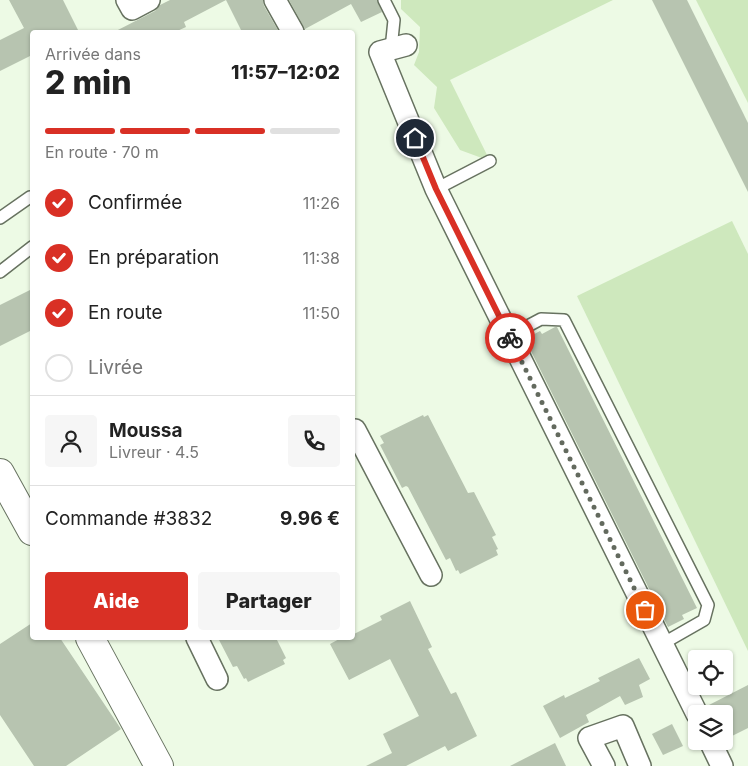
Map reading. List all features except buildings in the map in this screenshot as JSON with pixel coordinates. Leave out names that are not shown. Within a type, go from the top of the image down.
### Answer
[{"type":"street","points":[[127,0],[132,9],[150,0]]},
{"type":"street","points":[[275,0],[292,30]]},
{"type":"street","points":[[392,49],[436,189],[692,705]]},
{"type":"street","points":[[355,433],[431,575]]},
{"type":"street","points":[[0,472],[30,527]]},
{"type":"street","points":[[91,640],[159,766]]},
{"type":"street","points":[[198,640],[217,680]]},
{"type":"street","points":[[604,766],[589,738],[623,726],[640,766]]},
{"type":"street","points":[[714,750],[722,766]]},
{"type":"lane","points":[[384,0],[394,20],[392,49]]},
{"type":"lane","points":[[436,189],[490,161]]},
{"type":"lane","points":[[0,218],[30,196]]},
{"type":"lane","points":[[0,272],[30,248]]},
{"type":"lane","points":[[509,336],[541,319],[564,320],[708,605],[704,620],[662,644]]},
{"type":"green space","points":[[401,0],[613,0],[450,80],[490,161],[460,150],[434,108],[437,87],[414,65],[419,52],[420,27],[401,9]]},
{"type":"green space","points":[[696,0],[748,0],[748,103]]},
{"type":"green space","points":[[732,221],[748,254],[748,651],[577,296]]},
{"type":"way so far","points":[[510,338],[645,610]]},
{"type":"route","points":[[415,138],[436,189],[510,338]]}]
